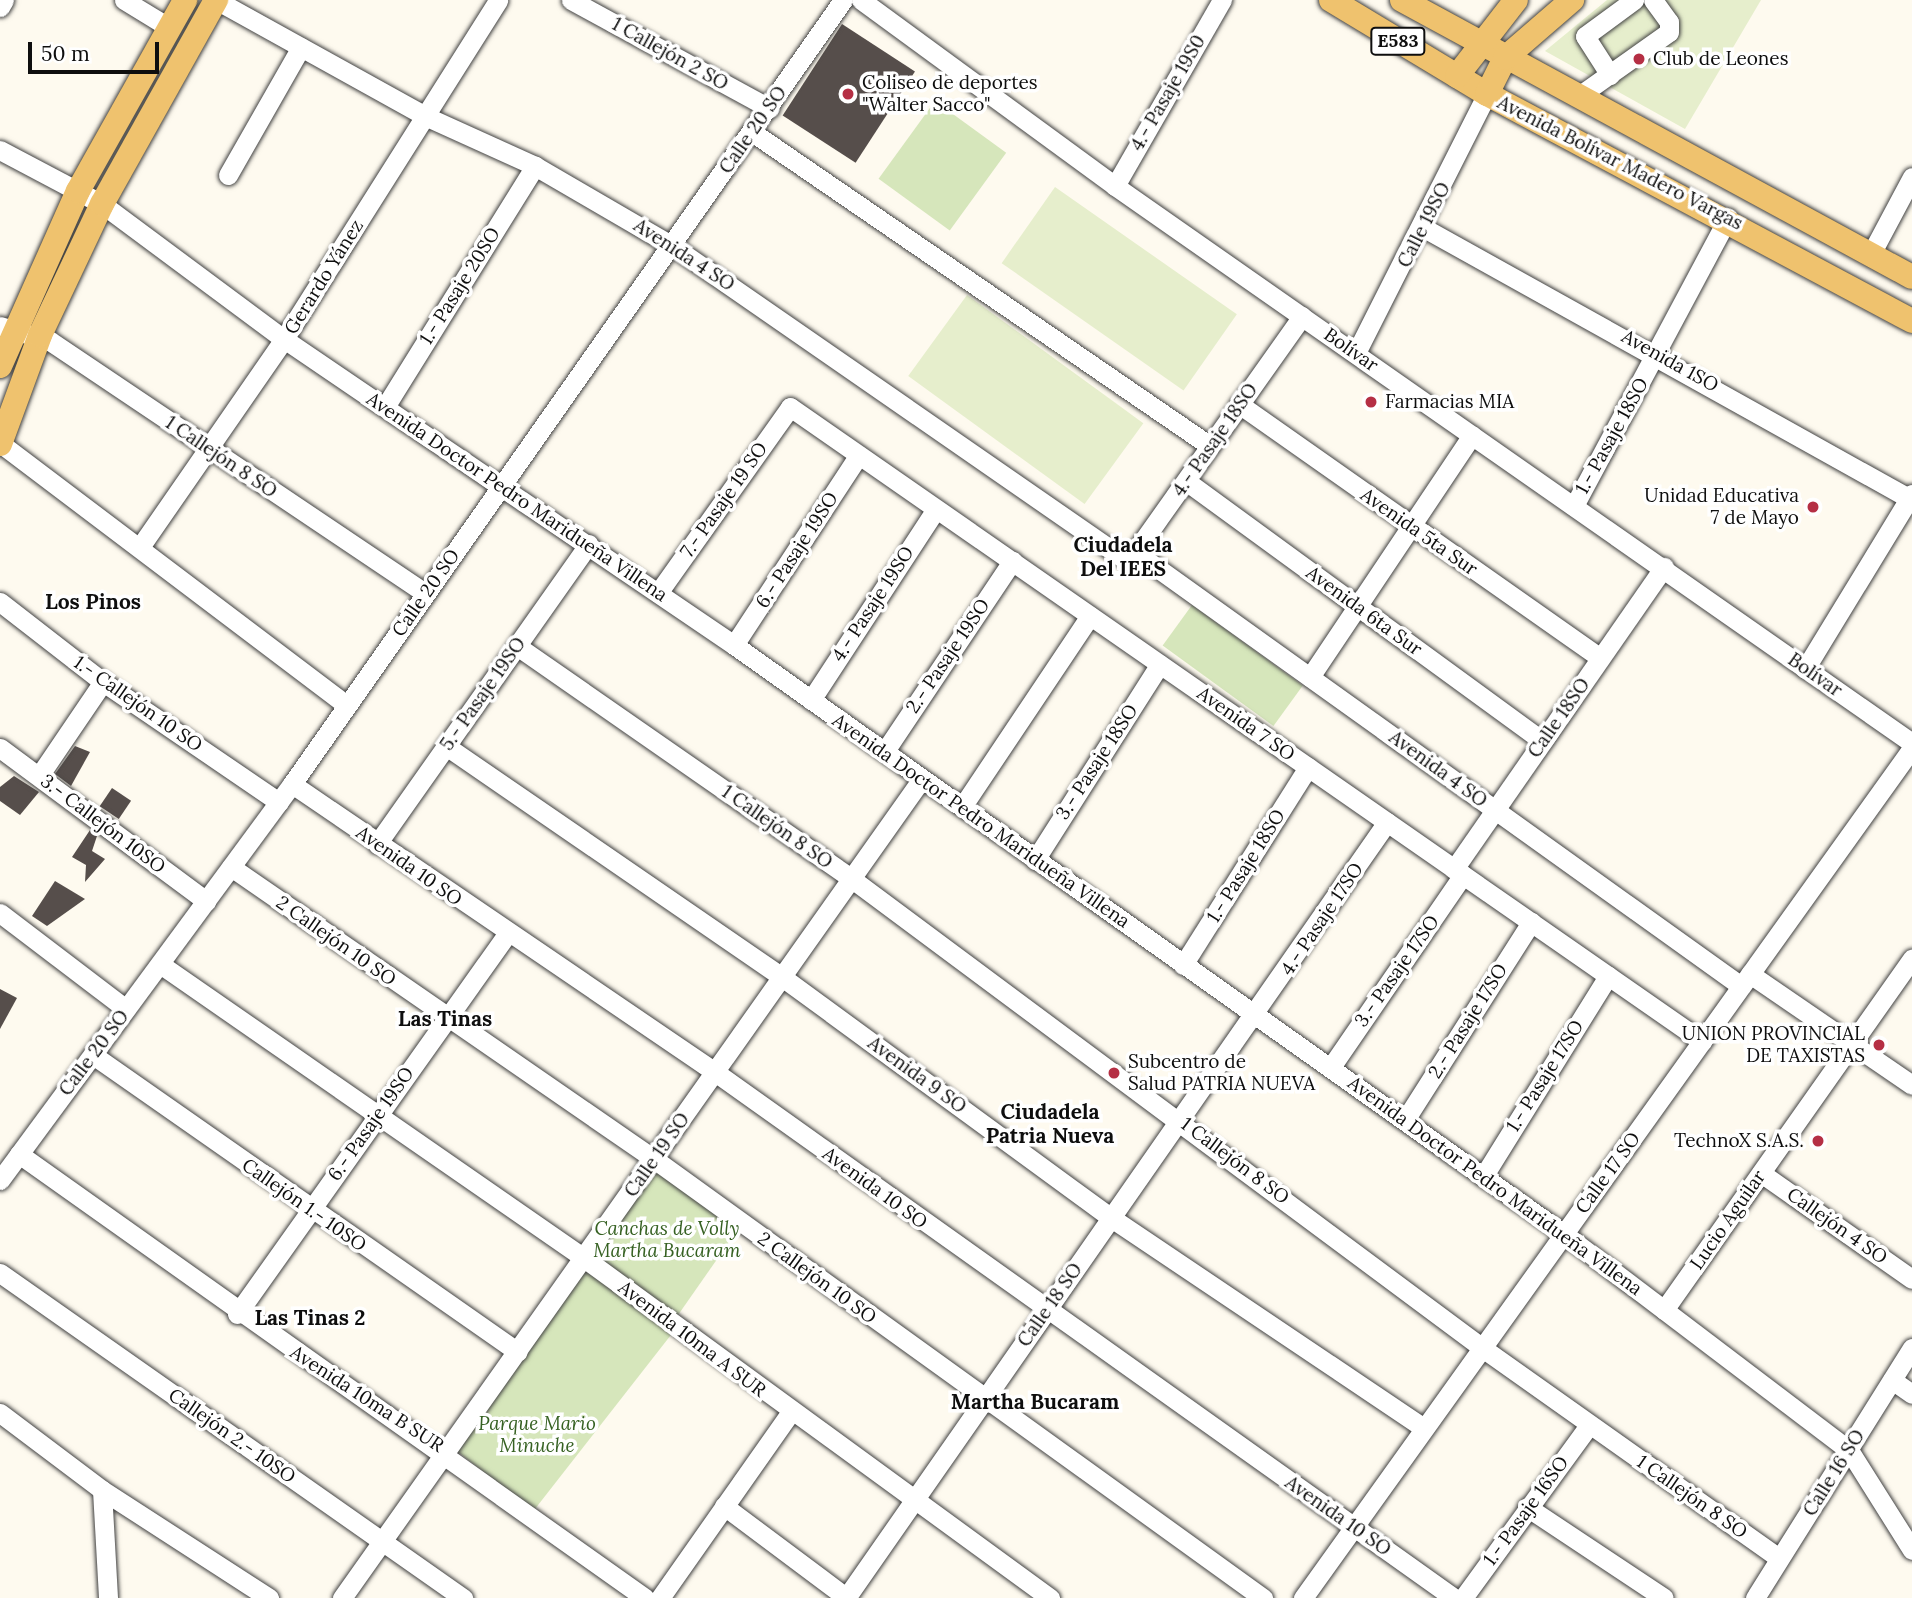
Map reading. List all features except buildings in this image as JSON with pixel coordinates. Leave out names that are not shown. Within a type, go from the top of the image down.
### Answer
[{"type":"main road","points":[[0,366],[7,328],[78,191],[186,0]]},
{"type":"main road","points":[[0,444],[40,335],[102,204],[216,0]]},
{"type":"main road","name":"Avenida Bolívar Madero Vargas","points":[[1331,0],[1487,94],[1728,218],[1912,321]]},
{"type":"main road","name":"Avenida Bolívar Madero Vargas","points":[[1402,0],[1505,58],[1583,93],[1912,276]]},
{"type":"main road","points":[[1457,76],[1477,43],[1516,0]]},
{"type":"main road","points":[[1487,94],[1505,58],[1572,0]]},
{"type":"street","points":[[0,7],[4,0]]},
{"type":"street","points":[[124,0],[170,28]]},
{"type":"street","name":"Avenida 4 SO","points":[[216,0],[425,116],[535,166],[671,245],[1310,677],[1494,810],[1746,980],[1852,1044],[1912,1085]]},
{"type":"street","name":"Gerardo Yánez","points":[[141,547],[284,340],[498,0]]},
{"type":"street","name":"1 Callejón 2 SO","points":[[571,0],[769,108]]},
{"type":"street","name":"Calle 20 SO","points":[[0,1180],[292,784],[843,0]]},
{"type":"street","name":"Bolívar","points":[[861,0],[1115,186],[1664,567],[1912,746]]},
{"type":"street","name":"4.- Pasaje 19S0","points":[[1115,186],[1222,0]]},
{"type":"street","points":[[1610,75],[1585,36],[1634,0]]},
{"type":"street","points":[[1583,93],[1669,32],[1670,22],[1653,0]]},
{"type":"street","points":[[228,175],[301,47]]},
{"type":"street","name":"Calle 19SO","points":[[1356,353],[1424,228],[1487,94]]},
{"type":"street","points":[[752,132],[1210,446]]},
{"type":"street","name":"Avenida Doctor Pedro Maridueña Villena","points":[[0,150],[102,204],[284,340],[589,544],[734,645],[1035,860],[1331,1066],[1564,1234],[1849,1450],[1910,1544]]},
{"type":"street","name":"1.- Pasaje 20SO","points":[[385,407],[535,166]]},
{"type":"street","points":[[1871,254],[1912,177]]},
{"type":"street","name":"1.- Pasaje 18SO","points":[[1574,506],[1728,218]]},
{"type":"street","name":"Avenida 1SO","points":[[1424,228],[1658,353],[1911,498]]},
{"type":"street","name":"4.- Pasaje 18SO","points":[[1129,555],[1186,481],[1302,316]]},
{"type":"street","name":"1 Callejón 8 SO","points":[[7,328],[40,335],[425,593]]},
{"type":"street","name":"Avenida 5ta Sur","points":[[1240,404],[1600,658]]},
{"type":"street","name":"Avenida 7 SO","points":[[790,407],[1702,1041]]},
{"type":"street","name":"7.- Pasaje 19 SO","points":[[658,593],[790,407]]},
{"type":"street","points":[[1310,677],[1472,435]]},
{"type":"street","points":[[0,444],[141,547],[347,705]]},
{"type":"street","name":"6.- Pasaje 19SO","points":[[734,645],[859,455]]},
{"type":"street","name":"Avenida 6ta Sur","points":[[1186,481],[1542,741]]},
{"type":"street","points":[[1805,668],[1911,498]]},
{"type":"street","name":"4.- Pasaje 19SO","points":[[811,700],[936,509]]},
{"type":"street","name":"5.- Pasaje 19SO","points":[[377,844],[589,544]]},
{"type":"street","name":"2.- Pasaje 19SO","points":[[885,751],[1012,561]]},
{"type":"street","name":"Calle 18SO","points":[[1458,872],[1494,810],[1664,567]]},
{"type":"street","name":"1.- Callejón 10 SO","points":[[0,602],[103,682],[279,802]]},
{"type":"street","points":[[962,807],[1090,616]]},
{"type":"street","name":"1 Callejón 8 SO","points":[[517,646],[852,879],[1179,1118],[1481,1347],[1779,1558]]},
{"type":"street","name":"3.- Pasaje 18SO","points":[[1035,860],[1160,664]]},
{"type":"street","points":[[39,776],[103,682]]},
{"type":"street","name":"Avenida 9 SO","points":[[446,746],[782,977],[1111,1217],[1423,1427]]},
{"type":"street","name":"Calle 17 SO","points":[[1303,1598],[1912,746]]},
{"type":"street","name":"3.- Callejón 10SO","points":[[0,748],[206,901]]},
{"type":"street","name":"1.- Pasaje 18SO","points":[[1184,965],[1308,767]]},
{"type":"street","name":"Calle 19 SO","points":[[342,1598],[922,780]]},
{"type":"street","name":"Avenida 10 SO","points":[[292,784],[506,935],[715,1072],[1045,1312],[1454,1598]]},
{"type":"street","name":"4.- Pasaje 17SO","points":[[1257,1015],[1387,822]]},
{"type":"street","name":"2 Callejón 10 SO","points":[[231,867],[445,1019],[654,1159],[984,1400],[1263,1598]]},
{"type":"street","name":"3.- Pasaje 17SO","points":[[1331,1066],[1458,872]]},
{"type":"street","points":[[0,913],[127,1009]]},
{"type":"street","name":"2.- Pasaje 17SO","points":[[1405,1120],[1531,922]]},
{"type":"street","name":"6.- Pasaje 19SO","points":[[237,1314],[506,935]]},
{"type":"street","name":"Lucio Aguilar","points":[[1664,1310],[1912,959]]},
{"type":"street","name":"Avenida 10ma A SUR","points":[[160,964],[375,1117],[584,1258],[790,1413],[1050,1598]]},
{"type":"street","name":"1.- Pasaje 17SO","points":[[1483,1177],[1608,976]]},
{"type":"street","name":"Calle 18 SO","points":[[846,1598],[1179,1118],[1257,1015]]},
{"type":"street","name":"Callejón 1.- 10SO","points":[[93,1055],[309,1210],[518,1352]]},
{"type":"street","name":"Avenida 10ma B SUR","points":[[19,1154],[237,1314],[448,1452],[645,1598]]},
{"type":"street","name":"Callejón 4 SO","points":[[1761,1173],[1912,1279]]},
{"type":"street","name":"Callejón 2.- 10SO","points":[[0,1273],[463,1598]]},
{"type":"street","name":"Calle 16 SO","points":[[1755,1598],[1912,1348]]},
{"type":"street","points":[[1892,1380],[1912,1394]]},
{"type":"street","points":[[0,1413],[102,1490],[270,1598]]},
{"type":"street","points":[[660,1598],[790,1413]]},
{"type":"street","name":"1.- Pasaje 16SO","points":[[1463,1598],[1589,1425]]},
{"type":"street","points":[[102,1490],[108,1598]]},
{"type":"street","points":[[724,1506],[846,1598]]},
{"type":"street","points":[[1527,1507],[1664,1598]]},
{"type":"green space","points":[[1607,0],[1761,0],[1685,129],[1545,51]]},
{"type":"green space","points":[[935,101],[1006,153],[950,230],[879,179]]},
{"type":"green space","points":[[1055,187],[1237,314],[1184,391],[1002,263]]},
{"type":"green space","points":[[967,295],[1143,423],[1085,504],[908,376]]},
{"type":"green space","points":[[1192,605],[1303,686],[1273,726],[1163,645]]},
{"type":"green space","name":"Canchas de Volly Martha Bucaram","points":[[655,1170],[739,1229],[677,1316],[594,1258]]},
{"type":"green space","name":"Parque Mario Minuche","points":[[585,1268],[671,1335],[534,1511],[448,1444]]},
{"type":"place","name":"Club de Leones","points":[[1639,59]]},
{"type":"place","name":"Coliseo de deportes \"Walter Sacco\"","points":[[848,94]]},
{"type":"place","name":"Farmacias MIA","points":[[1371,402]]},
{"type":"place","name":"Unidad Educativa 7 de Mayo","points":[[1813,507]]},
{"type":"place","name":"UNION PROVINCIAL DE TAXISTAS","points":[[1879,1045]]},
{"type":"place","name":"Subcentro de Salud PATRIA NUEVA","points":[[1114,1073]]},
{"type":"place","name":"TechnoX S.A.S.","points":[[1818,1141]]},
{"type":"district","name":"Ciudadela Del IEES","points":[[1123,557]]},
{"type":"district","name":"Los Pinos","points":[[93,602]]},
{"type":"district","name":"Las Tinas","points":[[445,1019]]},
{"type":"district","name":"Ciudadela Patria Nueva","points":[[1050,1124]]},
{"type":"district","name":"Las Tinas 2","points":[[310,1318]]},
{"type":"district","name":"Martha Bucaram","points":[[1035,1402]]}]
